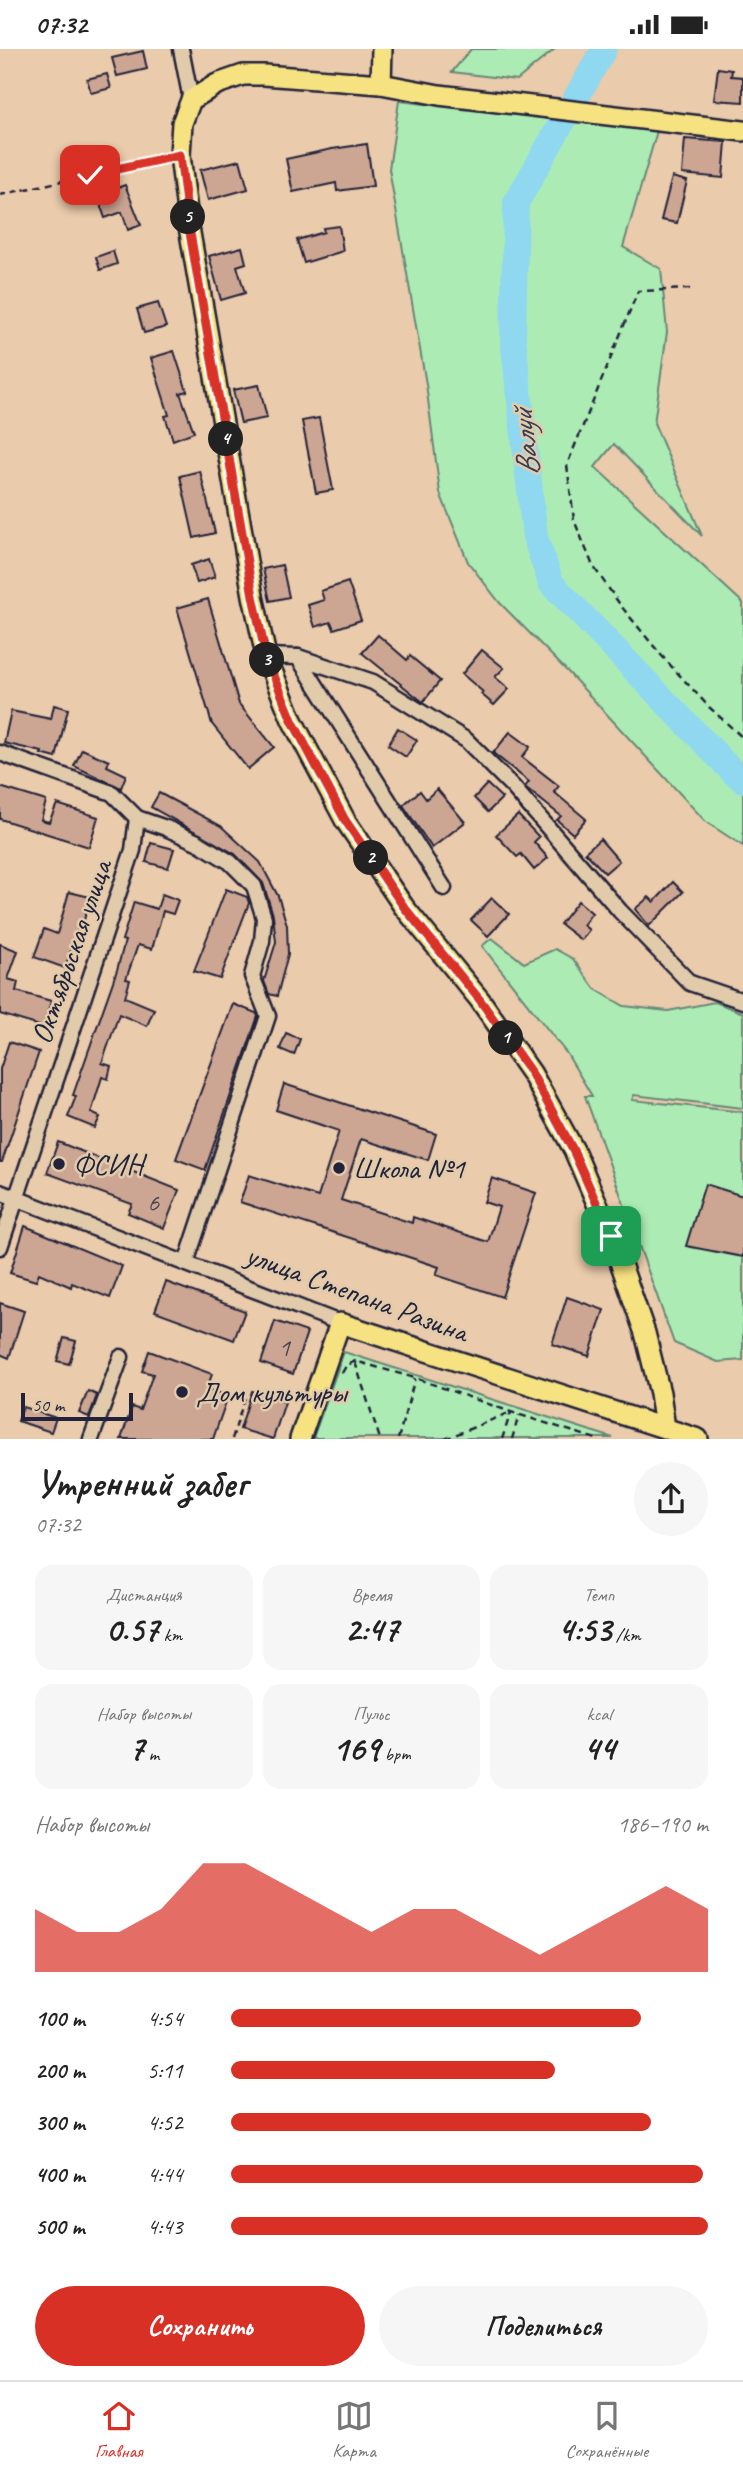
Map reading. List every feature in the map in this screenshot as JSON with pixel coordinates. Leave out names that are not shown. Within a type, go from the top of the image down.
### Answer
[{"type":"main road","points":[[381,84],[382,49]]},
{"type":"main road","points":[[665,1428],[660,1393],[645,1333],[611,1236],[573,1150],[532,1074],[488,1010],[404,907],[345,820],[292,720],[266,656],[253,596],[192,241],[180,155],[182,123],[191,100],[217,85],[243,75],[381,84],[439,95],[743,131]]},
{"type":"main road","points":[[300,1439],[340,1323]]},
{"type":"main road","name":"улица Степана Разина","points":[[340,1323],[698,1439]]},
{"type":"street","points":[[181,49],[191,100]]},
{"type":"street","points":[[266,656],[298,657],[373,682],[466,740],[513,787],[620,911],[690,983],[743,1002]]},
{"type":"street","points":[[298,657],[444,888]]},
{"type":"street","points":[[0,753],[112,793],[136,818],[197,842],[230,862],[254,886],[264,918],[262,941],[252,976],[268,1017],[186,1263]]},
{"type":"street","name":"Октябрьская улица","points":[[0,1247],[133,850],[136,818]]},
{"type":"street","name":"улица Степана Разина","points":[[0,1192],[340,1323]]},
{"type":"street","points":[[91,1439],[121,1357]]},
{"type":"path","points":[[0,195],[180,155]]},
{"type":"path","points":[[690,289],[638,291],[567,465],[574,520],[593,566],[661,655],[743,738]]},
{"type":"path","points":[[355,1361],[380,1439]]},
{"type":"path","points":[[340,1375],[346,1366],[355,1361],[415,1378],[596,1439]]},
{"type":"path","points":[[398,1439],[415,1378]]},
{"type":"path","points":[[232,1439],[245,1397]]},
{"type":"path","points":[[445,1439],[510,1412]]},
{"type":"path","points":[[502,1439],[510,1412]]},
{"type":"path","points":[[512,1439],[520,1414]]},
{"type":"green space","points":[[471,49],[555,49],[517,80],[452,72]]},
{"type":"green space","points":[[399,101],[657,131],[623,247],[661,269],[667,332],[654,423],[702,536],[614,444],[595,467],[743,603],[743,846],[706,822],[567,671],[500,603],[468,562],[440,493],[426,384],[389,169]]},
{"type":"green space","points":[[492,938],[524,963],[555,949],[573,959],[595,989],[624,1006],[668,1011],[715,1002],[743,1013],[743,1108],[634,1095],[632,1100],[743,1112],[743,1360],[718,1362],[674,1343],[585,1096],[592,1096],[567,1054],[482,946]]},
{"type":"green space","points":[[344,1352],[613,1438],[313,1438]]},
{"type":"building","points":[[143,51],[147,69],[117,76],[112,58]]},
{"type":"building","points":[[718,68],[732,70],[731,76],[743,77],[743,102],[714,100]]},
{"type":"building","points":[[107,74],[111,88],[91,93],[87,79]]},
{"type":"building","points":[[685,139],[726,142],[723,178],[682,174]]},
{"type":"building","points":[[367,144],[373,186],[337,191],[336,183],[293,192],[286,159]]},
{"type":"building","points":[[240,160],[248,189],[208,200],[200,170]]},
{"type":"building","points":[[672,177],[687,181],[677,223],[661,220]]},
{"type":"building","points":[[125,185],[141,225],[128,230],[122,212],[105,218],[97,195]]},
{"type":"building","points":[[339,226],[343,251],[304,263],[297,240],[324,232],[323,228]]},
{"type":"building","points":[[242,247],[246,263],[237,266],[245,293],[221,300],[209,256]]},
{"type":"building","points":[[113,251],[117,264],[100,270],[96,257]]},
{"type":"building","points":[[158,303],[166,327],[144,333],[137,309]]},
{"type":"building","points":[[174,351],[187,391],[180,393],[194,432],[173,440],[165,416],[169,415],[151,358]]},
{"type":"building","points":[[259,385],[267,418],[241,423],[233,390]]},
{"type":"building","points":[[319,418],[333,490],[316,493],[302,421]]},
{"type":"building","points":[[200,471],[215,533],[194,538],[180,476]]},
{"type":"building","points":[[209,559],[215,577],[197,583],[191,565]]},
{"type":"building","points":[[282,565],[289,597],[270,601],[263,569]]},
{"type":"building","points":[[348,582],[361,620],[334,629],[331,622],[315,627],[308,605],[324,600],[321,591]]},
{"type":"building","points":[[208,599],[239,704],[274,747],[248,769],[212,724],[177,608]]},
{"type":"building","points":[[378,635],[407,660],[410,656],[440,681],[423,702],[362,653]]},
{"type":"building","points":[[482,650],[504,668],[495,677],[509,689],[494,705],[462,674]]},
{"type":"building","points":[[54,705],[68,709],[56,758],[4,743],[11,711],[51,719]]},
{"type":"building","points":[[398,728],[417,740],[406,757],[388,745]]},
{"type":"building","points":[[510,732],[530,747],[522,757],[559,786],[554,792],[586,819],[573,834],[557,820],[561,816],[525,787],[529,782],[493,753]]},
{"type":"building","points":[[82,749],[109,761],[107,766],[126,775],[121,788],[74,766]]},
{"type":"building","points":[[487,784],[502,798],[488,812],[474,798]]},
{"type":"building","points":[[0,787],[46,801],[41,820],[49,822],[57,804],[98,817],[89,847],[0,819]]},
{"type":"building","points":[[437,789],[465,822],[432,848],[403,805],[420,791],[426,799]]},
{"type":"building","points":[[159,793],[221,826],[260,862],[278,896],[287,925],[288,954],[277,996],[269,994],[264,981],[276,942],[273,915],[263,883],[235,854],[151,807]]},
{"type":"building","points":[[518,815],[539,837],[534,842],[548,858],[534,870],[521,854],[517,857],[496,835]]},
{"type":"building","points":[[600,839],[619,861],[605,873],[585,852]]},
{"type":"building","points":[[151,843],[174,849],[168,868],[146,862]]},
{"type":"building","points":[[673,882],[683,892],[649,926],[635,909],[649,897],[654,902]]},
{"type":"building","points":[[226,889],[247,897],[249,903],[220,979],[194,971]]},
{"type":"building","points":[[69,892],[90,897],[83,924],[80,923],[65,968],[34,957],[44,929],[57,934]]},
{"type":"building","points":[[162,894],[178,900],[173,914],[163,911],[152,949],[138,945],[126,979],[130,980],[125,997],[154,1009],[147,1026],[119,1014],[102,1063],[111,1066],[108,1079],[102,1077],[91,1113],[100,1117],[95,1128],[68,1117],[76,1096],[73,1095],[117,970],[125,941],[122,940],[134,902],[157,909]]},
{"type":"building","points":[[492,898],[509,914],[488,936],[471,920]]},
{"type":"building","points":[[578,901],[592,913],[583,925],[589,930],[581,940],[560,924]]},
{"type":"building","points":[[0,944],[18,951],[8,979],[18,982],[16,991],[51,1001],[43,1027],[0,1014]]},
{"type":"building","points":[[233,1004],[258,1016],[205,1170],[176,1159]]},
{"type":"building","points":[[286,1033],[300,1039],[294,1055],[280,1049]]},
{"type":"building","points":[[9,1042],[39,1052],[0,1162],[0,1069]]},
{"type":"building","points":[[284,1084],[436,1134],[428,1160],[361,1139],[341,1200],[412,1223],[413,1217],[488,1242],[499,1207],[484,1202],[492,1178],[536,1193],[502,1297],[436,1275],[439,1267],[240,1202],[249,1175],[318,1197],[339,1131],[276,1110]]},
{"type":"building","points":[[58,1142],[179,1190],[164,1228],[128,1213],[132,1204],[47,1173]]},
{"type":"building","points":[[705,1184],[743,1196],[743,1257],[686,1246]]},
{"type":"building","points":[[25,1226],[122,1266],[110,1298],[72,1283],[71,1287],[39,1273],[36,1281],[10,1273]]},
{"type":"building","points":[[166,1282],[245,1311],[234,1340],[155,1311]]},
{"type":"building","points":[[567,1297],[604,1310],[589,1356],[552,1344]]},
{"type":"building","points":[[0,1303],[24,1311],[9,1358],[0,1354]]},
{"type":"building","points":[[275,1321],[307,1332],[293,1374],[261,1363]]},
{"type":"building","points":[[64,1338],[76,1341],[69,1364],[57,1361]]},
{"type":"building","name":"Дом культуры","points":[[149,1351],[212,1374],[207,1389],[228,1396],[213,1439],[121,1439],[132,1407],[140,1410],[153,1374],[142,1371]]},
{"type":"building","points":[[88,1391],[97,1395],[89,1417],[79,1413]]},
{"type":"building","points":[[252,1391],[285,1402],[273,1439],[240,1429]]},
{"type":"building","points":[[23,1407],[56,1418],[51,1432],[18,1421]]},
{"type":"waterway","name":"Валуй","points":[[604,49],[516,203],[513,338],[535,537],[551,583],[743,780]]},
{"type":"place","name":"ФСИН","points":[[59,1164]]},
{"type":"place","name":"Школа №1","points":[[339,1168]]},
{"type":"place","name":"Дом культуры","points":[[182,1392]]},
{"type":"route","points":[[90,175],[180,155],[189,227],[253,596],[266,656],[292,720],[345,820],[404,907],[480,1000],[532,1074],[573,1150],[611,1236]]}]
